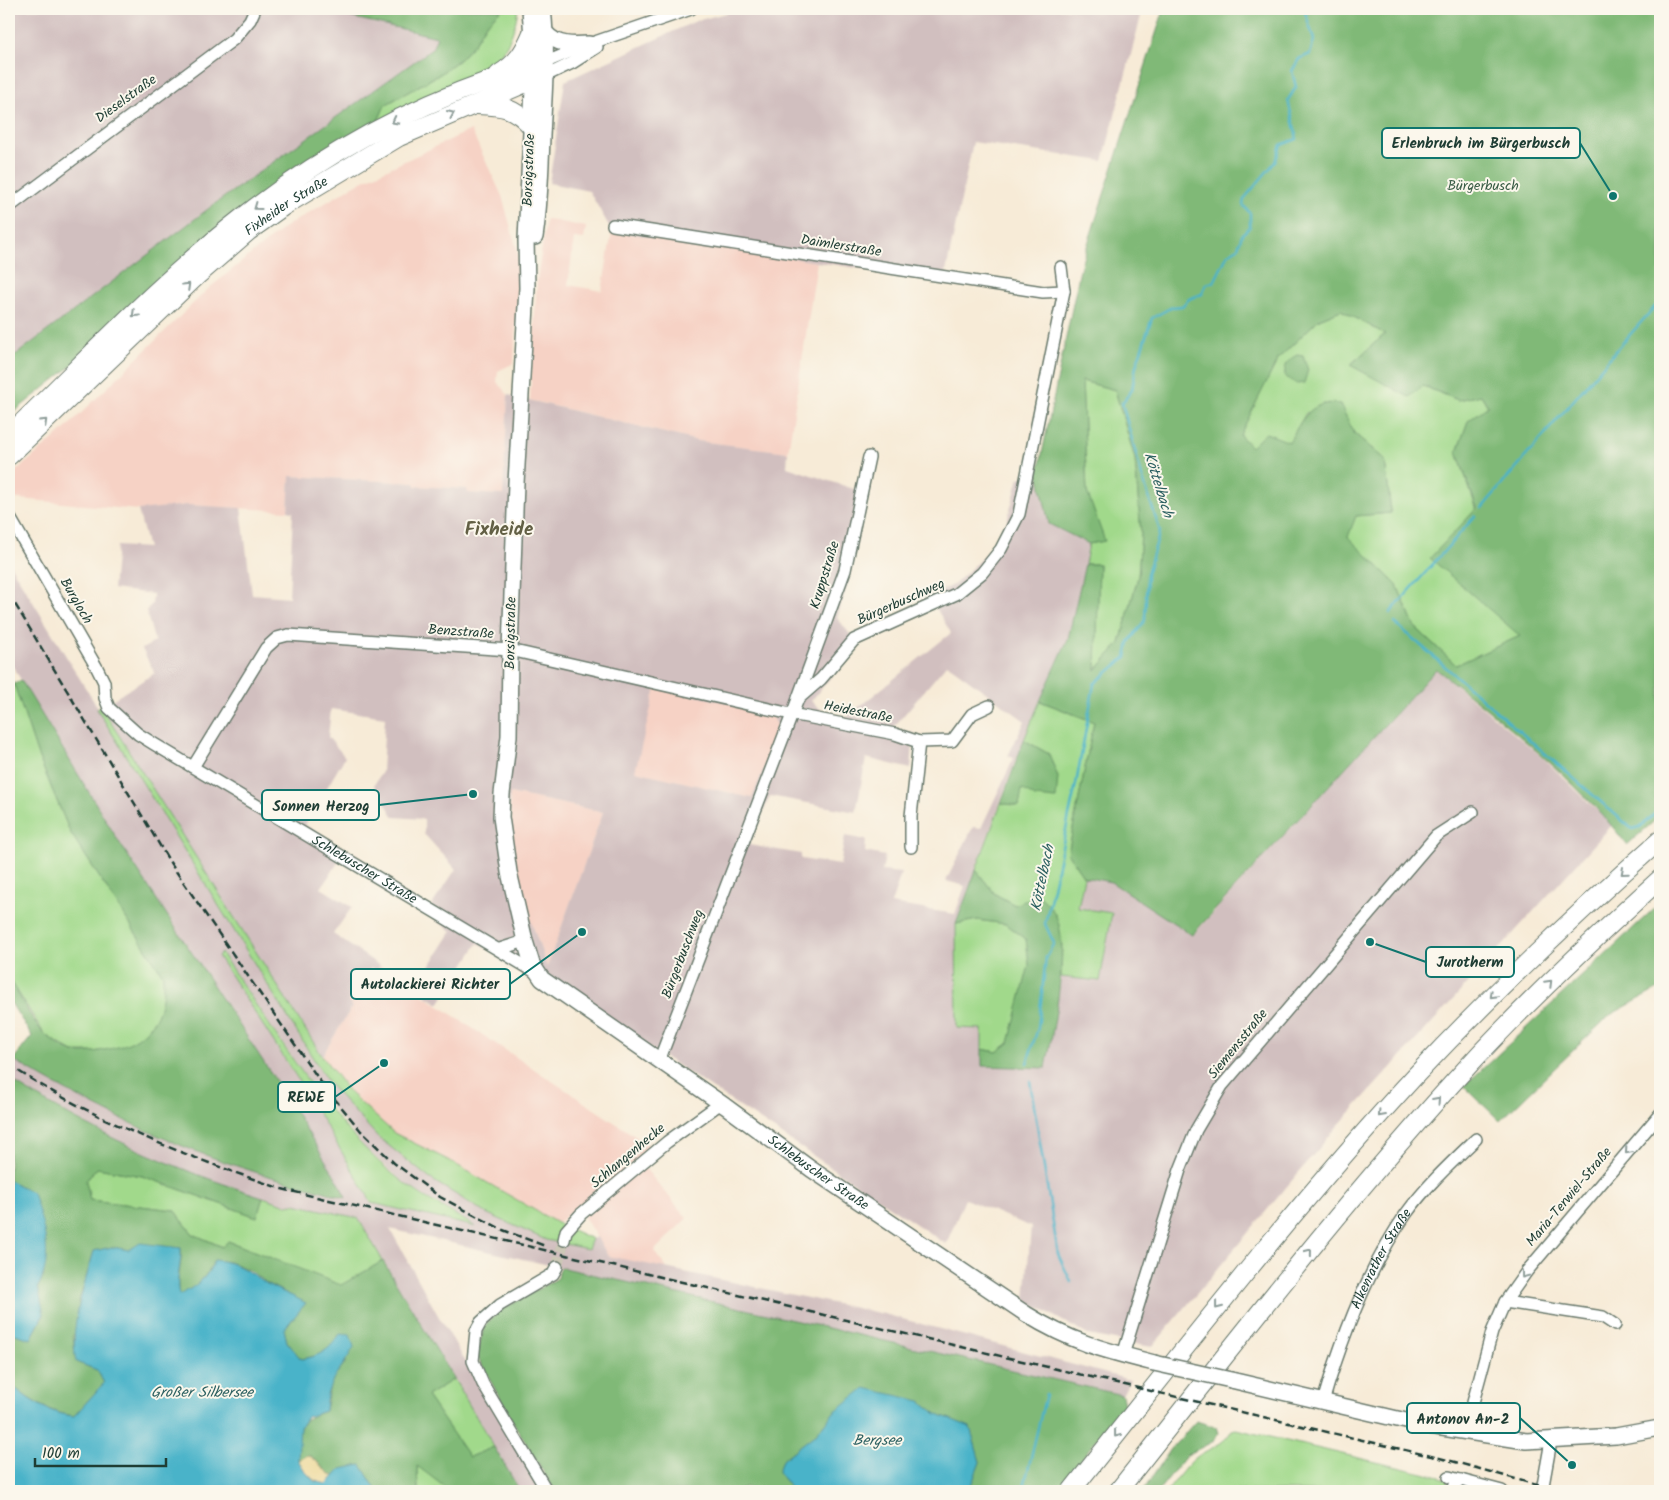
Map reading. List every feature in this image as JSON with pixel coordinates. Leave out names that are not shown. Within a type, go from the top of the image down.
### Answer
[{"type":"highway","points":[[492,79],[518,60],[539,33]]},
{"type":"highway","name":"Fixheider Straße","points":[[9,435],[184,266],[244,217],[300,176],[356,142],[406,116],[492,79],[538,76]]},
{"type":"highway","name":"Fixheider Straße","points":[[9,456],[197,276],[249,231],[284,206],[398,137],[538,76]]},
{"type":"highway","points":[[472,104],[508,108],[520,113],[531,126]]},
{"type":"highway","points":[[1071,1491],[1248,1268],[1414,1078],[1530,959],[1660,840]]},
{"type":"highway","points":[[1118,1491],[1335,1219],[1399,1143],[1508,1025],[1660,879]]},
{"type":"main road","points":[[530,9],[539,33],[551,40],[570,45],[589,44]]},
{"type":"main road","points":[[528,247],[534,240],[538,214],[539,33],[543,9]]},
{"type":"main road","name":"Borsigstraße","points":[[538,76],[531,126],[526,240],[528,247],[527,288],[516,483],[509,736],[501,817],[509,872],[525,941],[538,974]]},
{"type":"main road","name":"Schlebuscher Straße","points":[[538,974],[811,1169],[1054,1331],[1078,1342],[1123,1355],[1323,1402]]},
{"type":"main road","points":[[1323,1402],[1424,1426],[1526,1441],[1616,1436],[1660,1428]]},
{"type":"street","name":"Dieselstraße","points":[[9,207],[234,38],[250,20],[255,9]]},
{"type":"street","name":"Fixheider Straße","points":[[538,76],[589,44],[691,9]]},
{"type":"street","name":"Fixheider Straße","points":[[538,76],[572,63],[615,35]]},
{"type":"street","name":"Daimlerstraße","points":[[613,225],[1043,292],[1064,291]]},
{"type":"street","name":"Bürgerbuschweg","points":[[659,1061],[798,699],[821,679],[854,640],[956,594],[982,573],[1001,548],[1019,514],[1064,291],[1061,267]]},
{"type":"street","name":"Kruppstraße","points":[[798,699],[845,570],[869,457]]},
{"type":"street","name":"Burgloch","points":[[9,516],[97,668],[104,682],[107,705]]},
{"type":"street","name":"Benzstraße","points":[[193,767],[266,648],[280,636],[510,650],[791,714]]},
{"type":"street","name":"Schlebuscher Straße","points":[[107,705],[138,734],[341,854],[487,944],[500,949],[538,974]]},
{"type":"street","name":"Heidestraße","points":[[791,714],[894,734],[919,742],[952,741],[972,714],[989,706]]},
{"type":"street","points":[[911,847],[911,816],[919,742]]},
{"type":"street","name":"Siemensstraße","points":[[1123,1355],[1180,1170],[1196,1130],[1222,1086],[1436,836],[1474,812]]},
{"type":"street","points":[[500,949],[525,941]]},
{"type":"street","name":"Schlangenhecke","points":[[564,1240],[566,1231],[581,1214],[667,1142],[721,1103]]},
{"type":"street","name":"Maria-Terwiel-Straße","points":[[1465,1432],[1492,1332],[1505,1302],[1527,1271],[1660,1114]]},
{"type":"street","name":"Alkenrather Straße","points":[[1323,1402],[1364,1288],[1391,1239],[1406,1214],[1424,1192],[1476,1139]]},
{"type":"street","points":[[547,1491],[498,1410],[473,1361],[476,1331],[481,1322],[500,1305],[553,1274],[557,1267]]},
{"type":"street","points":[[1505,1302],[1603,1317],[1615,1325]]},
{"type":"street","points":[[1542,1491],[1551,1441]]},
{"type":"street","points":[[1449,1477],[1483,1489],[1502,1491]]},
{"type":"street","points":[[1453,1491],[1455,1484],[1461,1480]]},
{"type":"shaded area","points":[[9,9],[316,9],[437,36],[433,49],[216,203],[9,360]]},
{"type":"shaded area","points":[[740,9],[1113,9],[1141,16],[1103,161],[973,142],[944,281],[612,231],[589,191],[549,183],[565,81],[696,21]]},
{"type":"shaded area","points":[[471,130],[502,196],[519,257],[514,363],[498,371],[497,382],[508,395],[503,495],[467,493],[467,489],[415,486],[415,483],[290,476],[288,511],[188,505],[138,510],[9,498],[9,477],[63,431],[208,289],[285,227],[362,181]]},
{"type":"shaded area","points":[[546,219],[586,227],[584,239],[574,238],[568,285],[602,291],[612,231],[817,262],[788,452],[698,441],[530,400],[537,281]]},
{"type":"shaded area","points":[[508,395],[698,441],[788,452],[787,467],[866,493],[849,579],[837,618],[858,644],[811,701],[823,711],[844,719],[951,633],[929,596],[955,584],[988,552],[1005,528],[1019,478],[1038,473],[1049,524],[1089,544],[1068,639],[1016,759],[956,924],[958,1028],[982,1028],[1046,1068],[1061,977],[1100,981],[1112,914],[1077,908],[1084,877],[1111,882],[1193,935],[1436,669],[1541,756],[1612,825],[1336,1128],[1152,1347],[1088,1335],[1025,1300],[1031,1227],[965,1199],[946,1244],[671,1061],[478,943],[439,1004],[415,989],[452,931],[426,914],[456,869],[424,834],[424,819],[394,817],[374,785],[382,772],[385,717],[331,709],[328,737],[345,757],[305,825],[348,852],[339,861],[321,888],[352,907],[333,934],[380,966],[377,971],[371,968],[349,1001],[352,1007],[322,1056],[101,707],[155,673],[142,649],[155,642],[146,611],[152,604],[153,594],[113,589],[117,546],[148,548],[138,510],[188,505],[241,508],[252,594],[289,597],[293,512],[288,511],[290,476],[415,483],[415,486],[467,489],[468,493],[503,495]],"holes":[[[947,664],[1025,721],[1008,756],[1014,758],[981,828],[973,827],[946,881],[965,886],[955,914],[891,904],[901,873],[882,871],[885,856],[865,852],[866,840],[845,836],[840,865],[801,859],[801,854],[749,845],[770,796],[856,812],[866,758],[911,769],[914,733],[892,729]],[[656,688],[763,710],[772,716],[779,729],[752,798],[635,771]],[[510,793],[603,812],[547,967],[518,884],[509,802]]]},
{"type":"shaded area","points":[[9,563],[329,1084],[378,1137],[588,1249],[592,1239],[597,1237],[608,1256],[884,1314],[1130,1380],[1122,1395],[390,1229],[439,1317],[543,1491],[520,1491],[358,1218],[294,1204],[287,1205],[216,1183],[137,1151],[45,1103],[9,1079],[9,1057],[239,1167],[345,1197],[280,1087],[119,842],[9,660]],"holes":[[[221,953],[303,1073],[365,1148],[408,1186],[474,1226],[372,1203],[303,1087],[218,956]]]},
{"type":"shaded area","points":[[656,688],[763,710],[772,716],[779,729],[752,798],[634,771]]},
{"type":"shaded area","points":[[509,793],[603,812],[547,967],[518,884]]},
{"type":"shaded area","points":[[380,966],[653,1148],[557,1223],[448,1160],[394,1133],[350,1093],[322,1056],[352,1007],[349,1001],[372,968],[377,971]]},
{"type":"shaded area","points":[[643,1166],[687,1218],[654,1251],[668,1270],[608,1256],[583,1215]]},
{"type":"green space","points":[[316,9],[502,9],[486,24],[473,45],[460,59],[440,74],[385,105],[378,121],[9,416],[9,360],[216,203],[432,49],[437,37]]},
{"type":"green space","points":[[502,9],[518,9],[511,37],[497,58],[483,71],[449,91],[378,121],[385,105],[440,74],[460,59],[473,45],[486,24]]},
{"type":"green space","name":"Bürgerbusch","points":[[1164,9],[1660,9],[1660,816],[1627,845],[1608,821],[1562,774],[1512,730],[1436,669],[1192,935],[1111,882],[1084,877],[1068,854],[1094,722],[1040,701],[1068,639],[1085,564],[1099,564],[1096,670],[1120,643],[1138,577],[1141,534],[1135,459],[1115,390],[1082,381],[1087,492],[1105,541],[1089,544],[1049,524],[1038,473],[1081,265]],"holes":[[[1341,310],[1385,334],[1350,365],[1409,397],[1423,386],[1458,400],[1481,395],[1488,406],[1468,421],[1457,452],[1477,508],[1430,558],[1520,636],[1456,665],[1414,626],[1397,585],[1348,537],[1356,516],[1391,513],[1385,460],[1354,433],[1340,404],[1330,403],[1314,408],[1303,419],[1289,442],[1266,433],[1251,447],[1240,435],[1278,359],[1319,319]]]},
{"type":"green space","points":[[1341,310],[1385,334],[1350,365],[1423,386],[1458,400],[1481,395],[1488,407],[1468,421],[1457,452],[1520,636],[1456,665],[1414,626],[1397,585],[1347,537],[1355,516],[1391,513],[1385,460],[1354,433],[1340,404],[1306,413],[1289,442],[1251,447],[1239,435],[1278,359],[1319,319]]},
{"type":"green space","points":[[1297,355],[1303,356],[1308,370],[1304,383],[1297,384],[1285,377],[1285,373],[1289,361]]},
{"type":"green space","points":[[1082,381],[1115,390],[1135,459],[1141,534],[1138,577],[1120,643],[1096,670],[1099,564],[1085,564],[1089,544],[1104,541],[1087,492]]},
{"type":"green space","points":[[9,675],[14,684],[37,753],[70,832],[163,975],[164,997],[157,1017],[136,1040],[119,1048],[93,1052],[73,1052],[45,1035],[9,978]]},
{"type":"green space","points":[[21,680],[119,842],[280,1087],[338,1181],[346,1198],[210,1157],[152,1133],[95,1106],[13,1060],[32,1036],[9,1000],[9,978],[32,1018],[43,1032],[63,1047],[78,1053],[119,1047],[143,1035],[157,1016],[163,990],[163,975],[70,832],[37,753],[14,684]]},
{"type":"green space","points":[[1040,701],[1094,722],[1068,854],[1084,877],[1078,908],[1112,913],[1100,981],[1061,977],[1062,944],[1015,905],[995,894],[976,870],[1001,803],[1019,806],[1021,789],[1049,754],[1024,740]]},
{"type":"green space","points":[[101,707],[322,1056],[350,1093],[394,1133],[448,1160],[557,1223],[592,1239],[588,1249],[546,1240],[486,1213],[429,1178],[378,1137],[329,1084],[97,709]]},
{"type":"green space","points":[[1024,740],[1049,754],[1058,777],[1056,799],[1035,797],[1022,789],[1019,806],[1001,803]]},
{"type":"green space","points":[[976,870],[995,894],[1015,905],[1039,895],[1056,916],[1062,948],[1061,969],[1056,1013],[1046,1068],[982,1066],[982,1049],[997,1052],[1009,1043],[1029,965],[1026,939],[1006,924],[977,920],[956,924]]},
{"type":"green space","points":[[1660,903],[1660,988],[1610,1015],[1500,1121],[1464,1086]]},
{"type":"green space","points":[[977,920],[1006,924],[1026,939],[1030,965],[1009,1043],[997,1052],[982,1049],[982,1029],[957,1028],[956,924]]},
{"type":"green space","points":[[221,953],[306,1077],[353,1136],[379,1162],[408,1186],[476,1227],[372,1203],[303,1087],[218,956]]},
{"type":"green space","points":[[9,1079],[69,1115],[132,1147],[196,1174],[263,1197],[257,1217],[142,1176],[97,1168],[86,1181],[90,1200],[174,1210],[193,1234],[222,1247],[228,1241],[341,1285],[383,1261],[454,1379],[427,1396],[469,1457],[494,1447],[520,1491],[450,1491],[417,1466],[418,1491],[377,1491],[361,1465],[341,1469],[335,1477],[309,1455],[298,1460],[300,1428],[308,1419],[325,1411],[331,1380],[346,1362],[340,1334],[324,1352],[301,1359],[287,1342],[284,1329],[306,1303],[268,1284],[249,1270],[230,1262],[214,1260],[208,1272],[200,1281],[179,1296],[181,1248],[129,1250],[112,1247],[94,1251],[79,1301],[77,1328],[73,1336],[76,1362],[97,1370],[104,1383],[74,1416],[55,1412],[31,1400],[16,1389],[9,1383],[9,1332],[31,1339],[44,1315],[38,1287],[44,1276],[33,1193],[9,1180]]},
{"type":"green space","points":[[97,1168],[142,1176],[257,1217],[263,1197],[287,1205],[294,1204],[358,1218],[383,1261],[341,1286],[228,1241],[223,1247],[193,1234],[174,1210],[90,1200],[86,1181]]},
{"type":"green space","points":[[560,1267],[1122,1395],[1124,1405],[1056,1491],[969,1491],[980,1462],[970,1427],[935,1413],[921,1401],[834,1412],[817,1433],[782,1460],[778,1472],[789,1486],[783,1491],[757,1491],[746,1487],[733,1491],[555,1491],[510,1417],[477,1356],[484,1326],[499,1311],[558,1278]]},
{"type":"green space","points":[[454,1379],[494,1447],[469,1457],[427,1396]]},
{"type":"green space","points":[[1196,1421],[1216,1427],[1218,1433],[1214,1441],[1187,1455],[1158,1491],[1143,1491],[1171,1449]]},
{"type":"green space","points":[[1236,1429],[1448,1479],[1447,1491],[1167,1491],[1194,1460],[1225,1439],[1232,1430]]},
{"type":"green space","points":[[417,1465],[450,1491],[418,1491]]},
{"type":"sand","points":[[308,1455],[335,1477],[327,1484],[313,1479],[306,1473],[298,1460]]},
{"type":"water","points":[[9,1180],[33,1193],[46,1240],[46,1263],[38,1287],[44,1314],[31,1339],[9,1332]]},
{"type":"water","name":"Großer Silbersee","points":[[140,1243],[181,1248],[178,1283],[179,1295],[205,1277],[214,1260],[236,1265],[272,1287],[306,1303],[284,1329],[287,1342],[301,1359],[324,1351],[340,1334],[350,1335],[354,1347],[331,1384],[325,1411],[307,1417],[300,1427],[298,1460],[314,1481],[327,1484],[341,1469],[361,1465],[377,1491],[9,1491],[9,1383],[39,1405],[55,1412],[74,1416],[104,1383],[97,1370],[76,1362],[74,1348],[76,1320],[94,1251],[112,1247],[129,1250]]},
{"type":"water","name":"Bergsee","points":[[865,1388],[921,1401],[935,1413],[970,1427],[980,1462],[969,1491],[793,1491],[778,1472],[782,1460],[817,1433],[834,1412]]},
{"type":"waterway","name":"Köttelbach","points":[[1027,1063],[1038,1028],[1046,957],[1054,943],[1045,924],[1076,784],[1094,684],[1126,657],[1129,642],[1145,620],[1147,574],[1160,531],[1142,476],[1122,403],[1132,390],[1136,366],[1152,318],[1172,307],[1182,306],[1189,299],[1202,294],[1206,284],[1214,282],[1228,254],[1238,248],[1242,234],[1250,227],[1250,213],[1243,205],[1244,199],[1275,162],[1281,145],[1297,139],[1288,100],[1296,87],[1292,71],[1299,59],[1310,54],[1314,40],[1304,9]]},
{"type":"waterway","points":[[1482,508],[1660,301]]},
{"type":"waterway","points":[[1390,613],[1475,516]]},
{"type":"waterway","points":[[1395,623],[1632,829],[1640,827],[1660,809]]},
{"type":"waterway","name":"Köttelbach","points":[[1030,1081],[1058,1254],[1071,1282]]},
{"type":"waterway","name":"Köttelbach","points":[[1023,1491],[1046,1394]]},
{"type":"tunnel","points":[[557,1267],[564,1240]]},
{"type":"railway","points":[[9,594],[171,864],[320,1081],[361,1131],[394,1163],[440,1197],[503,1230],[545,1246]]},
{"type":"railway","points":[[9,1065],[74,1103],[141,1136],[211,1164],[282,1189],[1448,1460],[1558,1491]]},
{"type":"place","name":"Erlenbruch im Bürgerbusch","points":[[1613,196]]},
{"type":"place","name":"Sonnen Herzog","points":[[473,794]]},
{"type":"place","name":"Autolackierei Richter","points":[[582,932]]},
{"type":"place","name":"Jurotherm","points":[[1370,942]]},
{"type":"place","name":"REWE","points":[[384,1063]]},
{"type":"place","name":"Antonov An-2","points":[[1572,1465]]},
{"type":"district","name":"Fixheide","points":[[499,530]]}]
